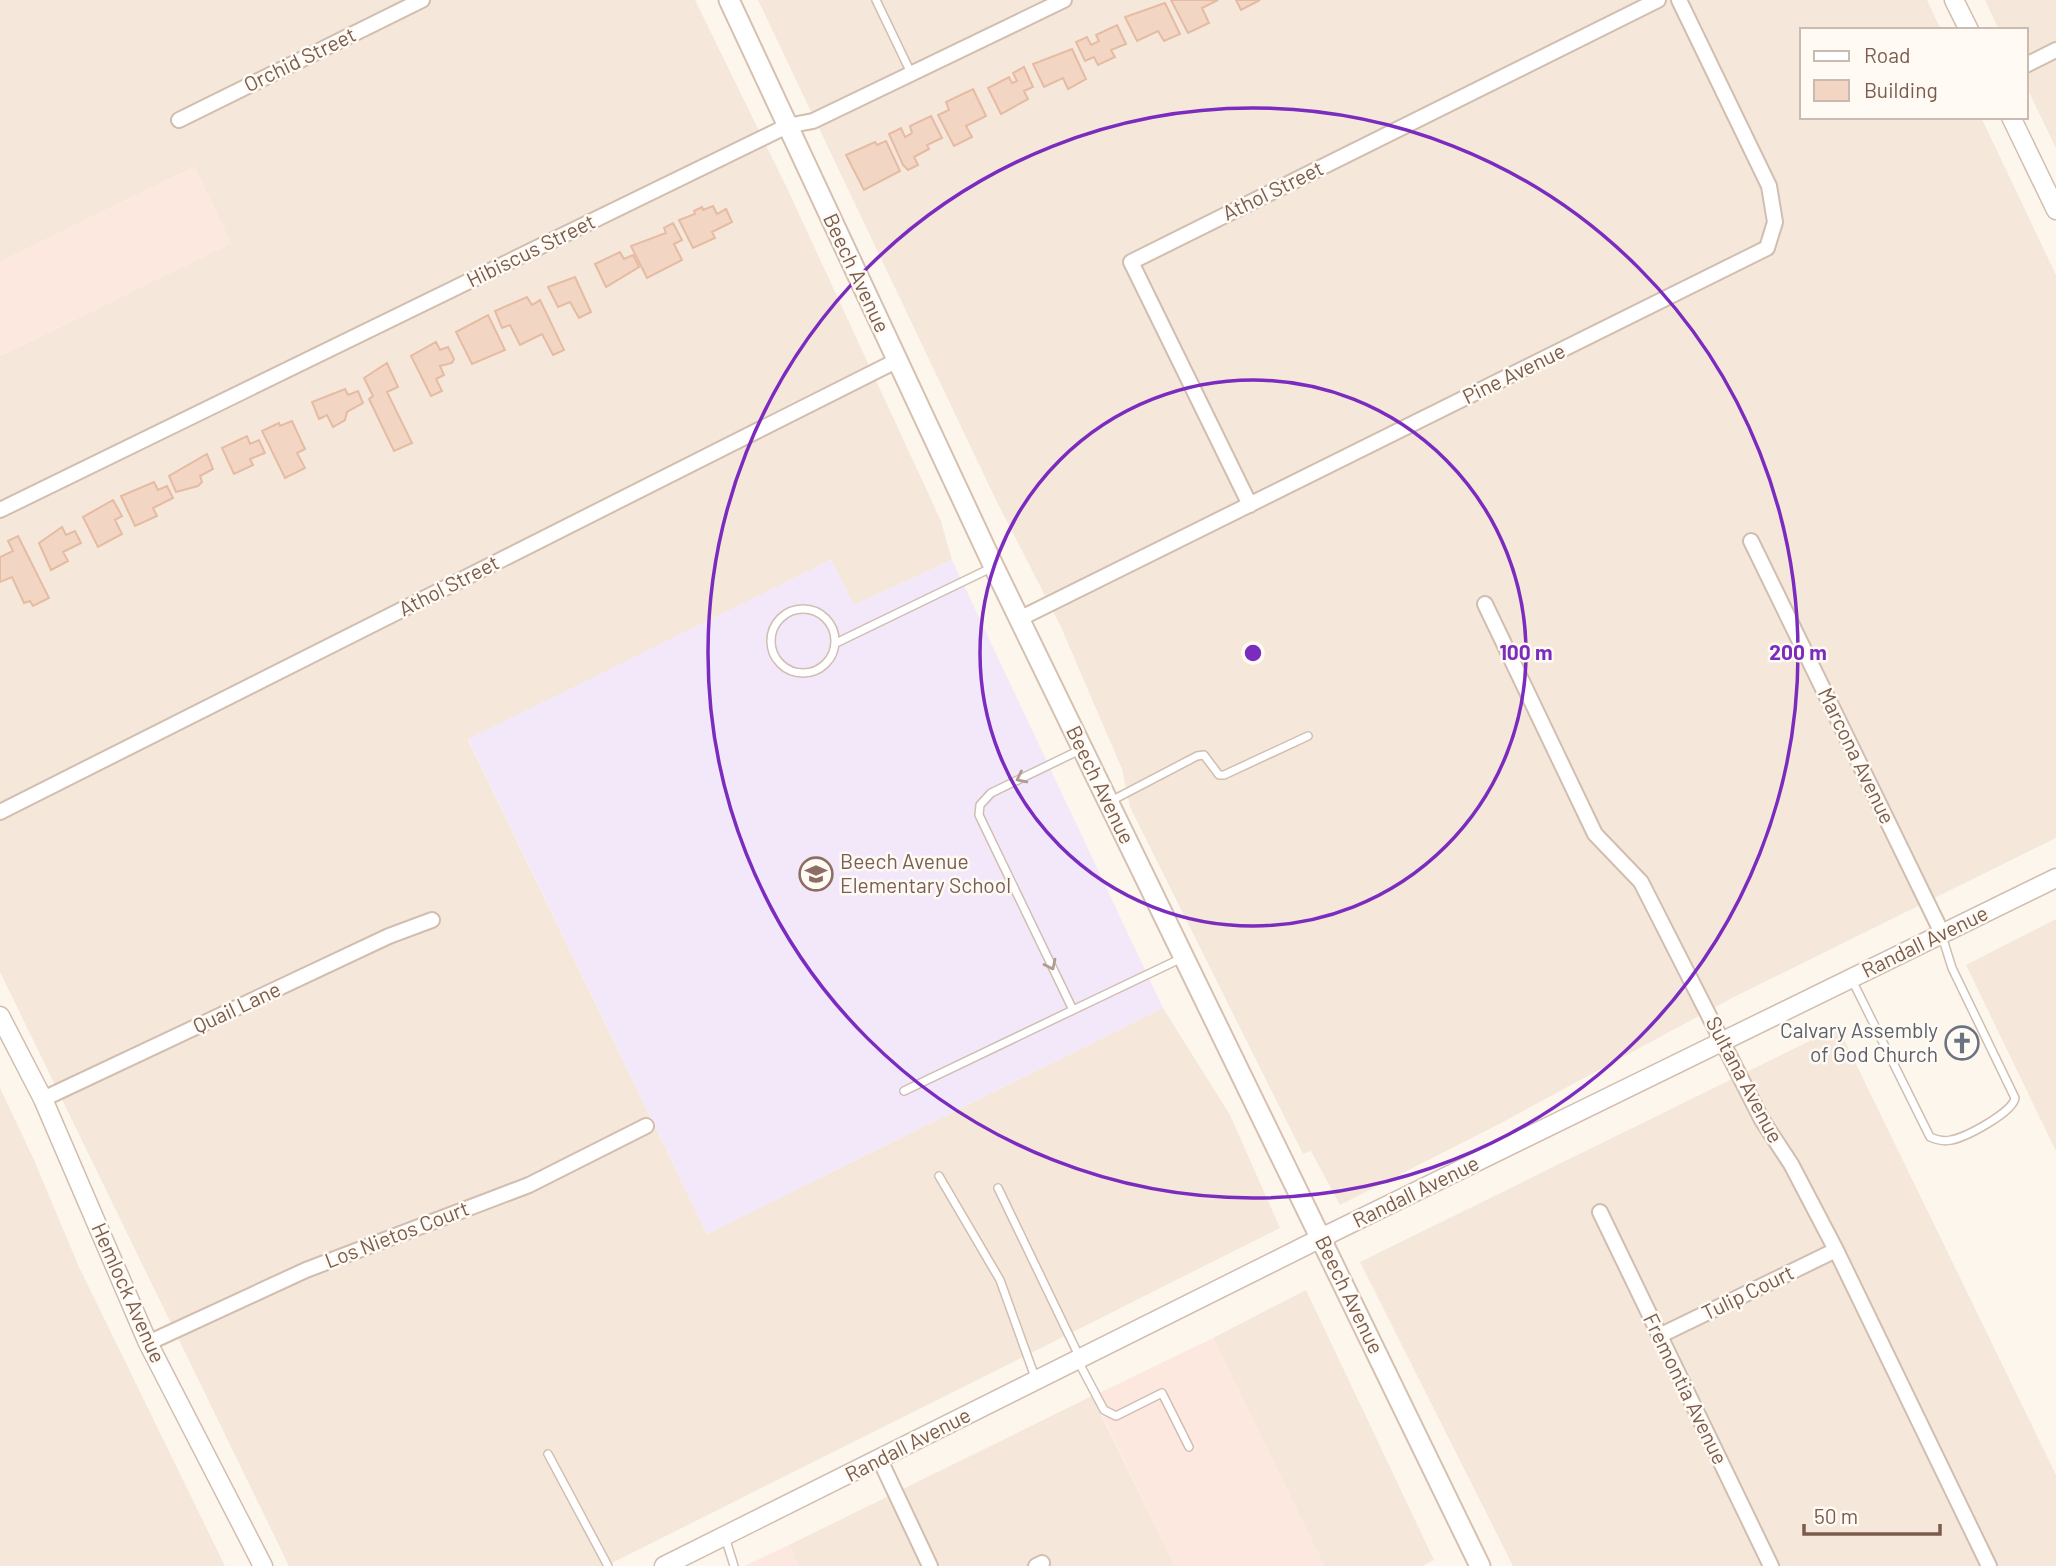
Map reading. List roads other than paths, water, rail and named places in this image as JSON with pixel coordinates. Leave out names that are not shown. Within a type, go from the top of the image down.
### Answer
[{"type":"main road","name":"Beech Avenue","points":[[729,0],[1019,620],[1480,1566]]},
{"type":"street","name":"Orchid Street","points":[[179,120],[422,0]]},
{"type":"street","points":[[1027,0],[1034,15]]},
{"type":"street","name":"Hibiscus Street","points":[[0,510],[787,126],[813,121],[1064,0]]},
{"type":"street","name":"Athol Street","points":[[1250,505],[1130,262],[1658,0]]},
{"type":"street","name":"Pine Avenue","points":[[1019,620],[1767,248],[1775,222],[1769,186],[1679,0]]},
{"type":"street","points":[[1954,0],[1968,28]]},
{"type":"street","points":[[2028,64],[2056,50]]},
{"type":"street","points":[[2012,119],[2056,210]]},
{"type":"street","name":"Athol Street","points":[[0,812],[898,360]]},
{"type":"street","name":"Marcona Avenue","points":[[1751,541],[1942,933]]},
{"type":"street","name":"Sultana Avenue","points":[[1485,604],[1595,834],[1640,883],[1762,1120],[1791,1164],[1836,1250],[1989,1566]]},
{"type":"street","name":"Randall Avenue","points":[[664,1566],[1321,1238],[2056,878]]},
{"type":"street","name":"Quail Lane","points":[[43,1099],[389,936],[432,920]]},
{"type":"street","name":"Hemlock Avenue","points":[[0,1016],[43,1099],[148,1343],[263,1566]]},
{"type":"street","name":"Los Nietos Court","points":[[148,1343],[306,1270],[529,1185],[646,1126]]},
{"type":"street","name":"Fremontia Avenue","points":[[1600,1212],[1771,1566]]},
{"type":"street","name":"Tulip Court","points":[[1659,1336],[1836,1250]]},
{"type":"street","points":[[880,1460],[930,1566]]},
{"type":"lane","points":[[876,0],[912,75]]},
{"type":"lane","points":[[836,643],[829,622],[811,610],[789,612],[781,618],[771,636],[771,647],[781,665],[799,674],[819,670],[828,663],[836,643],[994,567]]},
{"type":"lane","points":[[1109,802],[1197,756],[1204,755],[1219,775],[1224,775],[1308,736]]},
{"type":"lane","points":[[1073,1010],[979,815],[980,805],[991,793],[1082,748]]},
{"type":"lane","points":[[1851,978],[1930,1136],[1940,1141],[1952,1140],[2006,1112],[2014,1105],[2015,1098],[1952,968],[1942,933]]},
{"type":"lane","points":[[904,1091],[1185,956]]},
{"type":"lane","points":[[939,1176],[1000,1280],[1036,1381]]},
{"type":"lane","points":[[998,1188],[1104,1410],[1116,1416],[1162,1392],[1189,1447]]},
{"type":"lane","points":[[548,1454],[608,1566]]},
{"type":"lane","points":[[725,1536],[734,1566]]},
{"type":"place","name":"Beech Avenue Elementary School","points":[[816,874]]},
{"type":"place","name":"Calvary Assembly of God Church","points":[[1962,1043]]}]
